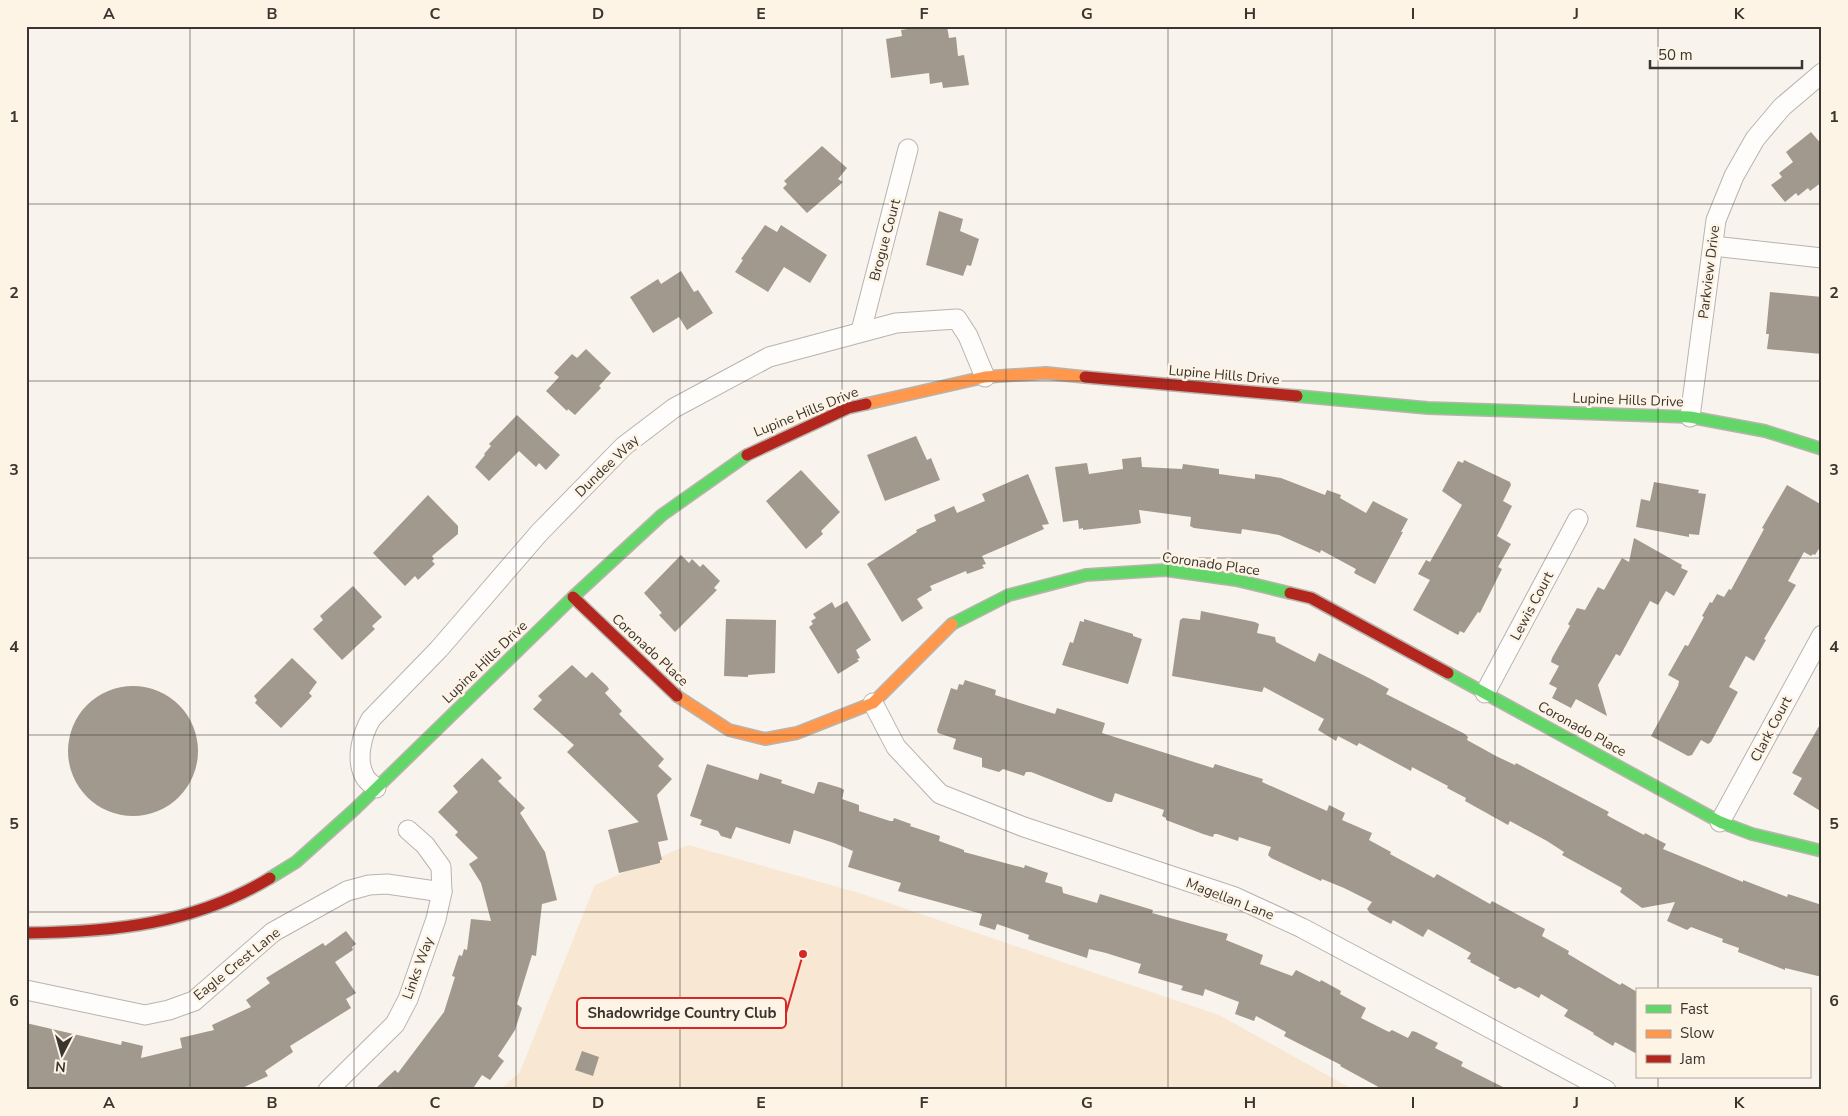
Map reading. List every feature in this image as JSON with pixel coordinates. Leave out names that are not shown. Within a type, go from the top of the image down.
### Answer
[{"type":"street","name":"Parkview Drive","points":[[1690,417],[1716,220],[1734,176],[1755,139],[1782,107],[1822,73]]},
{"type":"street","name":"Brogue Court","points":[[861,331],[908,149]]},
{"type":"street","points":[[1713,246],[1822,258]]},
{"type":"street","name":"Dundee Way","points":[[376,788],[364,777],[361,755],[363,736],[371,719],[439,649],[539,533],[624,446],[674,408],[769,357],[896,323],[956,319],[968,336],[985,377]]},
{"type":"street","name":"Lupine Hills Drive","points":[[26,933],[85,932],[150,924],[194,913],[242,895],[296,862],[662,515],[753,450],[848,408],[985,377],[1046,373],[1428,408],[1690,417],[1765,431],[1822,449]]},
{"type":"street","name":"Lewis Court","points":[[1485,693],[1578,519]]},
{"type":"street","name":"Coronado Place","points":[[574,597],[670,692],[729,730],[765,739],[789,735],[873,703],[947,626],[1010,595],[1086,575],[1165,570],[1236,580],[1311,598],[1720,822],[1752,834],[1822,852]]},
{"type":"street","name":"Clark Court","points":[[1720,822],[1822,635]]},
{"type":"street","name":"Magellan Lane","points":[[873,703],[896,747],[940,794],[1024,827],[1235,898],[1302,928],[1606,1090]]},
{"type":"street","name":"Links Way","points":[[328,1090],[395,1024],[408,999],[436,920],[442,892],[441,867],[425,844],[408,830]]},
{"type":"street","name":"Eagle Crest Lane","points":[[26,990],[145,1015],[170,1010],[194,1001],[273,932],[347,892],[369,885],[387,884],[442,892]]},
{"type":"shaded area","points":[[688,845],[859,893],[1219,1015],[1354,1090],[500,1090],[520,1072],[595,885]]},
{"type":"building","points":[[928,26],[947,26],[949,38],[956,37],[958,56],[964,55],[969,85],[943,88],[942,82],[930,84],[929,73],[891,78],[886,39],[902,36],[901,30]]},
{"type":"building","points":[[1811,132],[1822,145],[1822,182],[1810,191],[1808,188],[1798,196],[1796,193],[1785,202],[1771,185],[1782,177],[1779,173],[1793,162],[1786,152]]},
{"type":"building","points":[[822,146],[847,168],[838,179],[843,182],[807,213],[783,188],[787,184],[784,181]]},
{"type":"building","points":[[939,211],[963,219],[960,231],[979,239],[971,266],[967,265],[963,276],[926,265]]},
{"type":"building","points":[[765,225],[777,232],[781,225],[827,255],[810,283],[784,267],[768,292],[735,272],[743,260],[741,259]]},
{"type":"building","points":[[681,271],[694,292],[698,290],[713,313],[687,330],[679,317],[653,333],[630,297],[658,279],[661,284]]},
{"type":"building","points":[[1770,292],[1822,297],[1822,354],[1767,349],[1769,334],[1766,334]]},
{"type":"building","points":[[586,349],[611,373],[599,386],[601,388],[575,415],[568,409],[567,411],[546,391],[559,377],[554,373],[572,354],[577,358]]},
{"type":"building","points":[[517,415],[560,455],[546,470],[539,463],[536,467],[519,451],[489,481],[475,467],[491,446],[489,444]]},
{"type":"building","points":[[916,436],[927,460],[931,458],[940,480],[885,501],[867,455]]},
{"type":"building","points":[[1141,457],[1142,467],[1182,469],[1183,464],[1219,469],[1219,474],[1255,479],[1255,474],[1281,478],[1325,495],[1327,490],[1341,495],[1340,498],[1366,513],[1373,501],[1408,519],[1375,584],[1354,573],[1356,569],[1321,550],[1320,553],[1279,535],[1242,529],[1241,534],[1194,528],[1190,526],[1191,517],[1139,510],[1141,523],[1137,524],[1083,530],[1083,528],[1079,529],[1078,520],[1063,522],[1055,467],[1087,463],[1089,474],[1123,469],[1122,459]]},
{"type":"building","points":[[1464,460],[1510,482],[1511,485],[1503,501],[1512,506],[1497,536],[1511,544],[1498,567],[1502,569],[1480,613],[1478,612],[1464,633],[1460,631],[1458,635],[1413,610],[1430,580],[1418,574],[1426,560],[1430,562],[1462,505],[1442,491],[1458,461],[1463,463]]},
{"type":"building","points":[[801,470],[840,512],[821,531],[823,534],[806,549],[766,501]]},
{"type":"building","points":[[1028,474],[1049,524],[1042,525],[1044,529],[982,556],[986,564],[982,565],[984,568],[967,574],[966,571],[930,586],[932,590],[917,599],[923,608],[902,622],[867,564],[917,532],[916,530],[936,521],[934,515],[954,506],[957,513],[985,501],[982,494]]},
{"type":"building","points":[[1654,482],[1699,490],[1698,493],[1706,494],[1699,535],[1689,534],[1689,537],[1636,527],[1641,499],[1650,501]]},
{"type":"building","points":[[1787,485],[1822,505],[1822,544],[1815,555],[1811,556],[1804,552],[1788,581],[1796,585],[1764,639],[1766,640],[1754,661],[1746,656],[1729,687],[1738,692],[1711,742],[1708,744],[1701,740],[1692,755],[1688,756],[1651,736],[1678,686],[1679,681],[1668,675],[1685,645],[1688,646],[1710,602],[1712,603],[1717,594],[1724,597],[1729,589],[1731,590],[1764,529],[1762,528]]},
{"type":"building","points":[[428,495],[458,526],[458,534],[432,556],[434,559],[432,561],[435,564],[418,580],[415,576],[405,586],[373,553]]},
{"type":"building","points":[[1634,538],[1682,565],[1681,568],[1688,571],[1674,596],[1666,591],[1658,605],[1650,601],[1620,656],[1616,654],[1598,685],[1607,716],[1576,699],[1571,708],[1552,698],[1557,688],[1549,684],[1559,666],[1551,662],[1552,658],[1570,626],[1568,624],[1577,608],[1585,610],[1598,587],[1604,590],[1622,558],[1629,562]]},
{"type":"building","points":[[681,555],[689,563],[692,559],[700,567],[703,564],[720,581],[714,588],[717,590],[675,632],[659,615],[662,613],[644,593]]},
{"type":"building","points":[[353,586],[382,617],[372,626],[375,629],[342,660],[313,629],[323,620],[320,616]]},
{"type":"building","points":[[847,601],[871,640],[856,650],[860,658],[857,659],[859,661],[838,674],[809,627],[813,624],[811,621],[816,618],[813,614],[832,602],[835,608]]},
{"type":"building","points":[[1201,611],[1255,622],[1259,624],[1257,633],[1275,637],[1276,642],[1315,662],[1319,653],[1369,678],[1389,689],[1386,694],[1465,734],[1468,737],[1467,740],[1515,765],[1516,763],[1609,812],[1607,815],[1610,817],[1666,844],[1663,849],[1743,882],[1743,880],[1787,897],[1788,894],[1822,905],[1822,977],[1785,968],[1785,970],[1738,952],[1739,948],[1722,942],[1723,939],[1691,927],[1687,930],[1667,921],[1675,902],[1642,908],[1620,892],[1622,888],[1562,855],[1564,852],[1547,841],[1510,821],[1508,825],[1465,801],[1466,798],[1447,788],[1448,786],[1412,767],[1411,771],[1359,743],[1357,746],[1338,736],[1336,741],[1318,730],[1324,719],[1264,687],[1262,692],[1172,676],[1180,620],[1183,618],[1200,620]]},
{"type":"building","points":[[726,619],[776,620],[775,673],[748,675],[748,677],[724,676]]},
{"type":"building","points":[[1084,619],[1133,634],[1133,636],[1142,639],[1128,684],[1062,665],[1070,642],[1073,643],[1080,621],[1084,622]]},
{"type":"building","points":[[292,658],[317,682],[309,693],[312,696],[281,728],[255,703],[257,700],[254,696]]},
{"type":"building","points":[[572,665],[586,678],[592,672],[607,686],[609,689],[605,693],[622,711],[619,714],[664,759],[658,766],[672,779],[657,795],[668,840],[658,842],[662,860],[660,860],[660,863],[619,873],[608,830],[639,822],[567,752],[574,745],[533,709],[542,700],[538,696]]},
{"type":"building","points":[[965,680],[996,690],[995,695],[1055,714],[1057,708],[1105,723],[1102,733],[1213,768],[1215,764],[1263,779],[1262,782],[1327,811],[1329,805],[1345,813],[1342,820],[1372,833],[1369,840],[1391,852],[1390,854],[1434,878],[1437,874],[1490,904],[1492,901],[1545,929],[1542,936],[1569,951],[1568,954],[1620,985],[1622,983],[1636,991],[1636,1053],[1615,1042],[1613,1046],[1564,1016],[1568,1010],[1541,994],[1539,998],[1519,987],[1515,989],[1498,980],[1500,978],[1467,959],[1471,953],[1428,929],[1423,937],[1393,920],[1391,924],[1370,913],[1367,909],[1372,902],[1344,888],[1322,879],[1321,881],[1271,858],[1268,855],[1271,847],[1239,837],[1238,841],[1217,834],[1214,834],[1213,837],[1203,834],[1166,820],[1162,816],[1164,810],[1115,793],[1112,802],[1108,802],[1031,772],[1026,772],[1024,776],[1003,769],[999,772],[982,767],[982,758],[953,749],[956,739],[938,733],[937,730],[951,688],[957,690],[959,684],[963,685]]},
{"type":"building","points":[[133,686],[146,687],[158,691],[179,705],[193,726],[197,738],[197,764],[193,776],[179,797],[158,811],[146,815],[133,816],[120,815],[108,811],[87,797],[73,776],[69,764],[68,751],[69,738],[73,726],[87,705],[108,691],[120,687]]},
{"type":"building","points":[[1822,721],[1822,812],[1793,794],[1802,778],[1792,773]]},
{"type":"building","points":[[482,758],[502,778],[498,781],[525,808],[520,813],[545,852],[557,900],[542,904],[536,956],[532,955],[517,1004],[522,1008],[515,1030],[498,1056],[504,1061],[490,1080],[482,1075],[472,1090],[374,1090],[395,1070],[398,1073],[444,1012],[455,977],[452,976],[459,955],[462,956],[464,949],[467,950],[471,919],[491,921],[481,883],[469,864],[478,858],[455,835],[458,832],[438,812],[458,792],[453,786]]},
{"type":"building","points":[[707,764],[758,780],[760,773],[782,780],[781,783],[814,794],[818,782],[841,788],[844,790],[842,799],[859,805],[859,811],[890,821],[893,821],[894,818],[911,824],[910,826],[940,836],[939,841],[964,850],[964,852],[1024,868],[1025,865],[1048,873],[1045,882],[1062,887],[1063,893],[1097,903],[1100,894],[1153,910],[1152,913],[1228,934],[1226,940],[1263,955],[1260,964],[1292,976],[1296,970],[1320,982],[1321,980],[1341,991],[1340,994],[1366,1008],[1361,1018],[1389,1032],[1392,1030],[1408,1038],[1412,1031],[1416,1032],[1438,1043],[1435,1048],[1463,1062],[1461,1066],[1509,1090],[1384,1090],[1341,1065],[1284,1036],[1286,1032],[1256,1016],[1254,1021],[1235,1014],[1239,1002],[1205,989],[1203,996],[1181,990],[1183,986],[1138,973],[1141,964],[1106,953],[1089,949],[1087,958],[1028,939],[1029,935],[997,924],[995,930],[979,925],[982,914],[898,891],[901,883],[848,867],[853,851],[834,843],[794,830],[790,844],[736,827],[731,839],[721,836],[718,831],[700,825],[702,820],[690,816]]},
{"type":"building","points":[[346,931],[356,944],[352,947],[353,950],[335,962],[356,993],[346,999],[351,1008],[290,1046],[293,1052],[265,1071],[268,1076],[238,1090],[26,1090],[26,1023],[121,1045],[122,1041],[143,1046],[141,1058],[182,1048],[180,1038],[214,1030],[212,1025],[251,1007],[246,1000],[270,983],[266,978],[323,943],[325,946]]},
{"type":"building","points":[[582,1051],[599,1057],[593,1076],[575,1070]]},
{"type":"traffic: fast","points":[[1297,396],[1428,408],[1690,417],[1765,431],[1822,449]]},
{"type":"traffic: fast","points":[[270,878],[296,862],[355,809],[573,597],[662,515],[747,455]]},
{"type":"traffic: fast","points":[[952,624],[1009,595],[1086,575],[1165,570],[1236,580],[1290,593]]},
{"type":"traffic: fast","points":[[1448,673],[1720,822],[1752,834],[1822,851]]},
{"type":"traffic: slow","points":[[866,404],[985,377],[1046,373],[1085,377]]},
{"type":"traffic: slow","points":[[677,696],[729,730],[765,739],[797,733],[873,703],[952,624]]},
{"type":"traffic: jam","points":[[1085,377],[1297,396]]},
{"type":"traffic: jam","points":[[747,455],[848,408],[866,404]]},
{"type":"traffic: jam","points":[[1290,593],[1311,598],[1448,673]]},
{"type":"traffic: jam","points":[[573,597],[677,696]]},
{"type":"traffic: jam","points":[[26,933],[91,930],[152,922],[212,906],[241,894],[270,878]]},
{"type":"place","name":"Shadowridge Country Club","points":[[803,954]]}]
